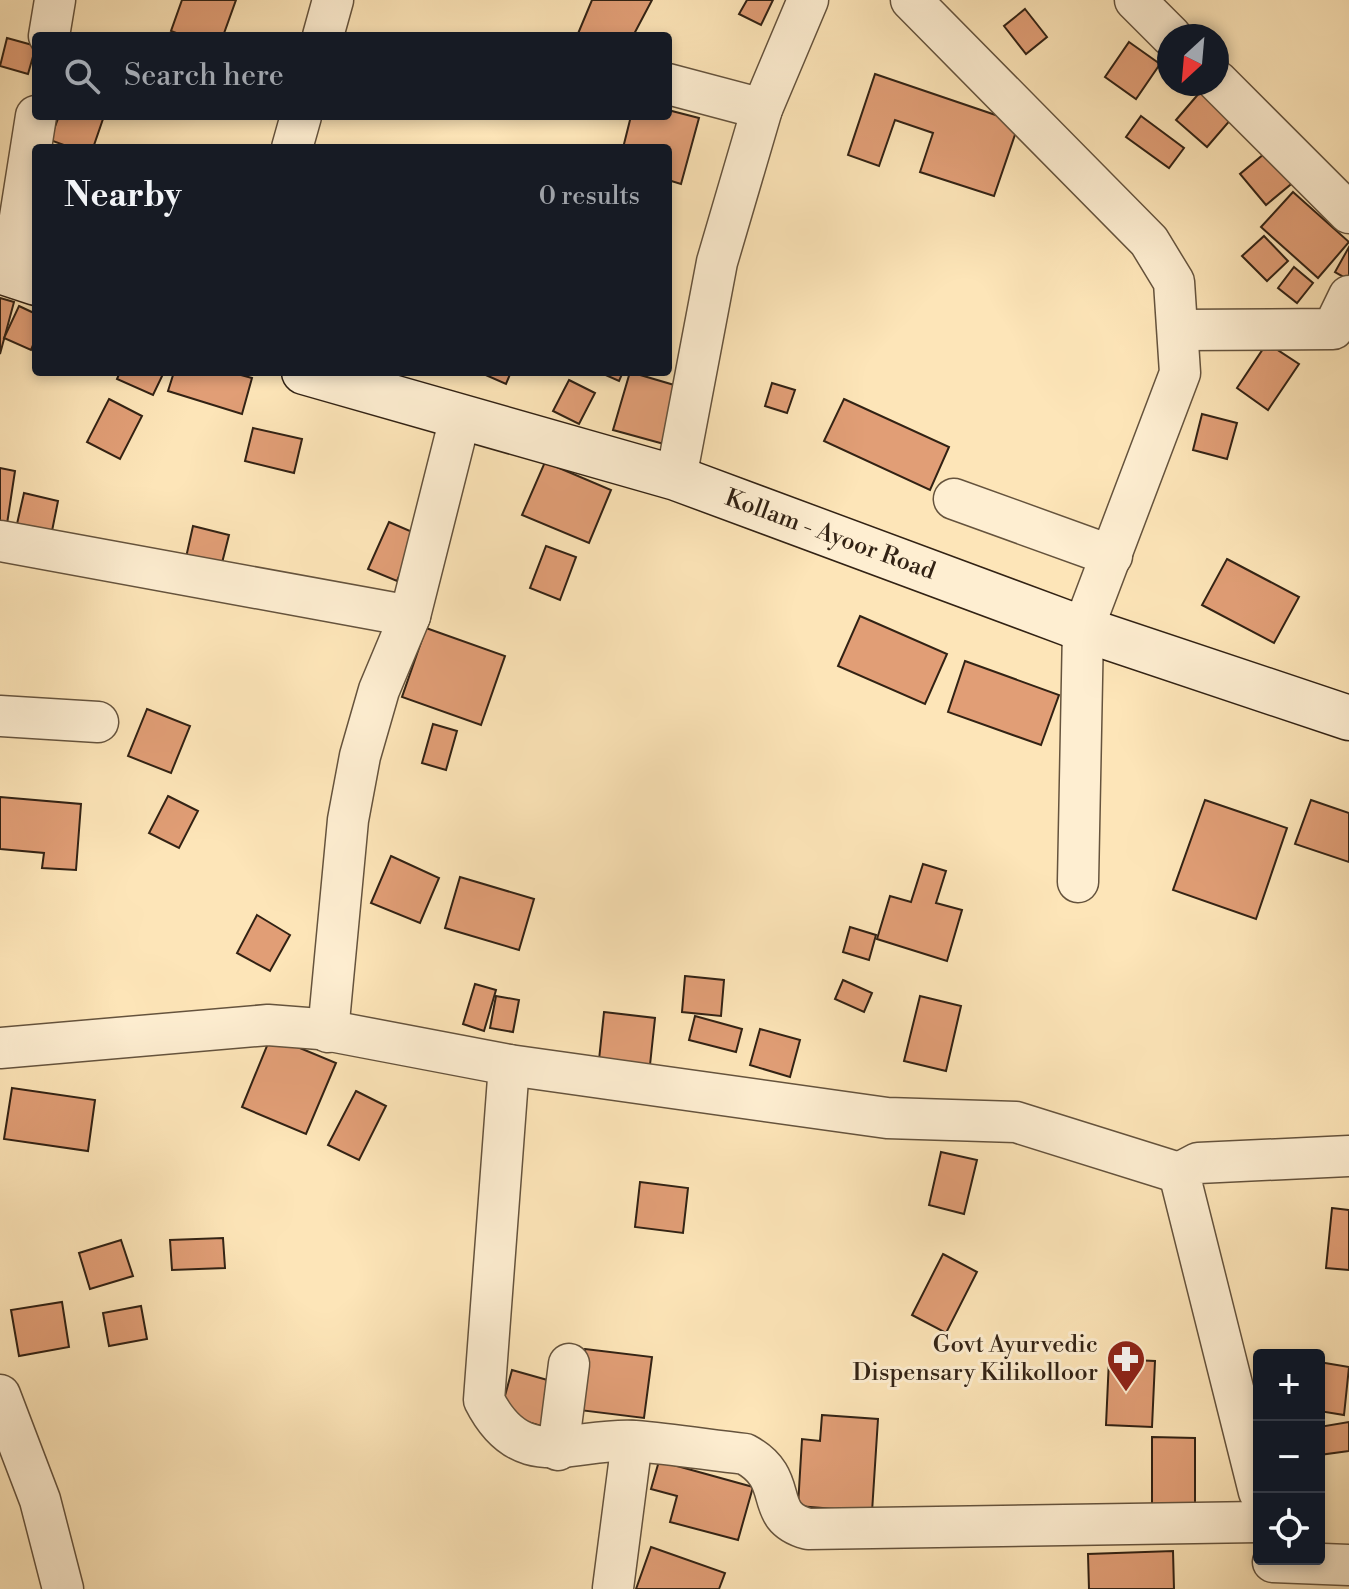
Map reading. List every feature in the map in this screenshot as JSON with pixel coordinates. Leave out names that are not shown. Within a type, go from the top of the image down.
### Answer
[{"type":"main road","name":"Kollam - Ayoor Road","points":[[318,376],[676,478],[1083,629],[1349,718]]},
{"type":"street","points":[[50,32],[55,0]]},
{"type":"street","points":[[324,32],[333,0]]},
{"type":"street","points":[[676,478],[717,262],[762,109],[808,0]]},
{"type":"street","points":[[911,0],[1149,241],[1174,282],[1180,373],[1083,629],[1078,882]]},
{"type":"street","points":[[1135,0],[1159,24]]},
{"type":"street","points":[[672,85],[762,109]]},
{"type":"street","points":[[1229,93],[1349,213]]},
{"type":"street","points":[[32,144],[36,120]]},
{"type":"street","points":[[293,144],[300,120]]},
{"type":"street","points":[[16,276],[32,148]]},
{"type":"street","points":[[1179,330],[1333,329],[1349,296]]},
{"type":"street","points":[[328,1032],[348,820],[360,756],[379,690],[410,616],[460,418]]},
{"type":"street","points":[[954,499],[1112,556]]},
{"type":"street","points":[[0,541],[410,616]]},
{"type":"street","points":[[0,716],[98,722]]},
{"type":"street","points":[[0,1048],[268,1025],[328,1032],[509,1065],[887,1118],[1016,1122],[1179,1173],[1198,1163],[1349,1156]]},
{"type":"street","points":[[509,1065],[484,1400],[495,1422],[523,1443],[558,1450],[632,1441],[745,1454],[760,1462],[773,1478],[781,1512],[790,1524],[808,1529],[1253,1522]]},
{"type":"street","points":[[1179,1173],[1253,1468]]},
{"type":"street","points":[[558,1450],[569,1364]]},
{"type":"street","points":[[0,1395],[40,1500],[63,1589]]},
{"type":"street","points":[[613,1588],[632,1441]]},
{"type":"street","points":[[1272,1570],[1349,1565]]},
{"type":"building","points":[[182,0],[236,0],[224,32],[171,31]]},
{"type":"building","points":[[592,0],[652,0],[635,32],[579,32]]},
{"type":"building","points":[[747,0],[773,0],[761,25],[739,14]]},
{"type":"building","points":[[1025,9],[1047,37],[1026,54],[1004,26]]},
{"type":"building","points":[[7,38],[32,45],[28,74],[0,66]]},
{"type":"building","points":[[1129,42],[1157,62],[1157,68],[1136,99],[1105,77]]},
{"type":"building","points":[[875,74],[1019,123],[994,196],[920,172],[933,133],[895,120],[879,166],[848,155]]},
{"type":"building","points":[[1197,96],[1222,96],[1239,110],[1207,147],[1176,120]]},
{"type":"building","points":[[672,111],[699,118],[681,184],[672,181],[672,144],[624,144],[630,120],[672,120]]},
{"type":"building","points":[[1141,116],[1184,148],[1169,168],[1126,137]]},
{"type":"building","points":[[58,120],[103,120],[94,144],[61,144],[50,140]]},
{"type":"building","points":[[1270,149],[1296,180],[1266,205],[1240,174]]},
{"type":"building","points":[[1293,192],[1349,242],[1318,278],[1261,227]]},
{"type":"building","points":[[1264,236],[1288,261],[1267,281],[1242,256]]},
{"type":"building","points":[[1349,247],[1349,280],[1335,272]]},
{"type":"building","points":[[1294,267],[1313,283],[1297,303],[1278,288]]},
{"type":"building","points":[[0,298],[14,302],[0,354]]},
{"type":"building","points":[[19,306],[32,312],[31,350],[4,338]]},
{"type":"building","points":[[1267,343],[1299,364],[1268,410],[1237,388]]},
{"type":"building","points":[[118,376],[162,376],[153,395],[117,379]]},
{"type":"building","points":[[173,376],[252,378],[242,414],[168,391]]},
{"type":"building","points":[[488,376],[509,376],[506,384]]},
{"type":"building","points":[[629,376],[644,376],[681,387],[664,444],[613,430]]},
{"type":"building","points":[[569,380],[595,393],[579,424],[553,411]]},
{"type":"building","points":[[772,383],[795,390],[787,413],[765,406]]},
{"type":"building","points":[[109,399],[142,416],[120,459],[87,442]]},
{"type":"building","points":[[844,399],[949,447],[930,490],[824,441]]},
{"type":"building","points":[[1202,414],[1237,423],[1227,459],[1193,450]]},
{"type":"building","points":[[253,428],[302,439],[294,473],[245,461]]},
{"type":"building","points":[[545,462],[611,490],[589,543],[522,515]]},
{"type":"building","points":[[0,468],[15,471],[7,524],[0,523]]},
{"type":"building","points":[[24,493],[58,501],[52,531],[17,524]]},
{"type":"building","points":[[389,522],[417,534],[397,581],[368,569]]},
{"type":"building","points":[[193,526],[229,535],[218,579],[183,571]]},
{"type":"building","points":[[546,546],[576,557],[560,600],[530,588]]},
{"type":"building","points":[[1227,559],[1299,597],[1274,643],[1202,605]]},
{"type":"building","points":[[860,616],[947,654],[925,704],[838,666]]},
{"type":"building","points":[[426,628],[505,656],[481,725],[402,697]]},
{"type":"building","points":[[965,661],[1059,695],[1041,745],[948,712]]},
{"type":"building","points":[[147,709],[190,726],[171,773],[128,756]]},
{"type":"building","points":[[433,724],[457,731],[446,770],[422,763]]},
{"type":"building","points":[[168,796],[198,811],[179,848],[149,833]]},
{"type":"building","points":[[0,797],[81,804],[76,870],[42,868],[44,853],[0,849]]},
{"type":"building","points":[[1205,800],[1287,828],[1256,919],[1173,890]]},
{"type":"building","points":[[1311,800],[1349,813],[1349,862],[1295,844]]},
{"type":"building","points":[[391,856],[439,878],[420,923],[371,903]]},
{"type":"building","points":[[923,864],[946,871],[936,903],[962,910],[947,961],[877,939],[890,896],[911,902]]},
{"type":"building","points":[[460,877],[534,899],[519,950],[445,928]]},
{"type":"building","points":[[257,915],[290,935],[270,971],[237,953]]},
{"type":"building","points":[[850,927],[876,935],[869,960],[843,952]]},
{"type":"building","points":[[685,976],[724,980],[721,1016],[682,1012]]},
{"type":"building","points":[[843,980],[872,993],[864,1012],[835,999]]},
{"type":"building","points":[[475,984],[496,990],[484,1031],[463,1024]]},
{"type":"building","points":[[496,996],[519,1000],[513,1032],[490,1028]]},
{"type":"building","points":[[920,996],[961,1006],[946,1071],[904,1061]]},
{"type":"building","points":[[604,1012],[655,1018],[650,1065],[599,1060]]},
{"type":"building","points":[[695,1016],[742,1029],[736,1052],[689,1040]]},
{"type":"building","points":[[760,1029],[800,1040],[790,1077],[750,1065]]},
{"type":"building","points":[[271,1036],[336,1063],[306,1134],[242,1107]]},
{"type":"building","points":[[12,1088],[95,1100],[88,1151],[4,1139]]},
{"type":"building","points":[[356,1091],[386,1106],[359,1160],[328,1145]]},
{"type":"building","points":[[941,1152],[977,1160],[964,1214],[929,1205]]},
{"type":"building","points":[[640,1182],[688,1188],[683,1233],[635,1227]]},
{"type":"building","points":[[1332,1208],[1349,1210],[1349,1270],[1326,1268]]},
{"type":"building","points":[[223,1238],[225,1268],[172,1270],[170,1240]]},
{"type":"building","points":[[121,1240],[133,1276],[90,1289],[79,1253]]},
{"type":"building","points":[[943,1254],[977,1272],[946,1333],[912,1315]]},
{"type":"building","points":[[62,1302],[69,1347],[19,1356],[11,1310]]},
{"type":"building","points":[[141,1306],[147,1339],[109,1346],[103,1313]]},
{"type":"building","points":[[585,1349],[652,1357],[644,1418],[579,1410]]},
{"type":"building","points":[[1109,1359],[1155,1361],[1152,1427],[1106,1425]]},
{"type":"building","points":[[1325,1363],[1349,1367],[1344,1415],[1325,1412]]},
{"type":"building","points":[[512,1370],[558,1383],[545,1427],[500,1414]]},
{"type":"building","points":[[822,1415],[878,1419],[872,1512],[798,1506],[802,1439],[820,1441]]},
{"type":"building","points":[[1349,1422],[1349,1451],[1325,1454],[1325,1426]]},
{"type":"building","points":[[1152,1437],[1195,1438],[1195,1509],[1152,1508]]},
{"type":"building","points":[[659,1461],[753,1487],[738,1540],[670,1522],[677,1496],[651,1489]]},
{"type":"building","points":[[651,1547],[725,1573],[719,1589],[636,1589]]},
{"type":"building","points":[[1173,1551],[1174,1589],[1089,1589],[1088,1554]]},
{"type":"place","name":"Govt Ayurvedic Dispensary Kilikolloor","points":[[1126,1393]]}]
